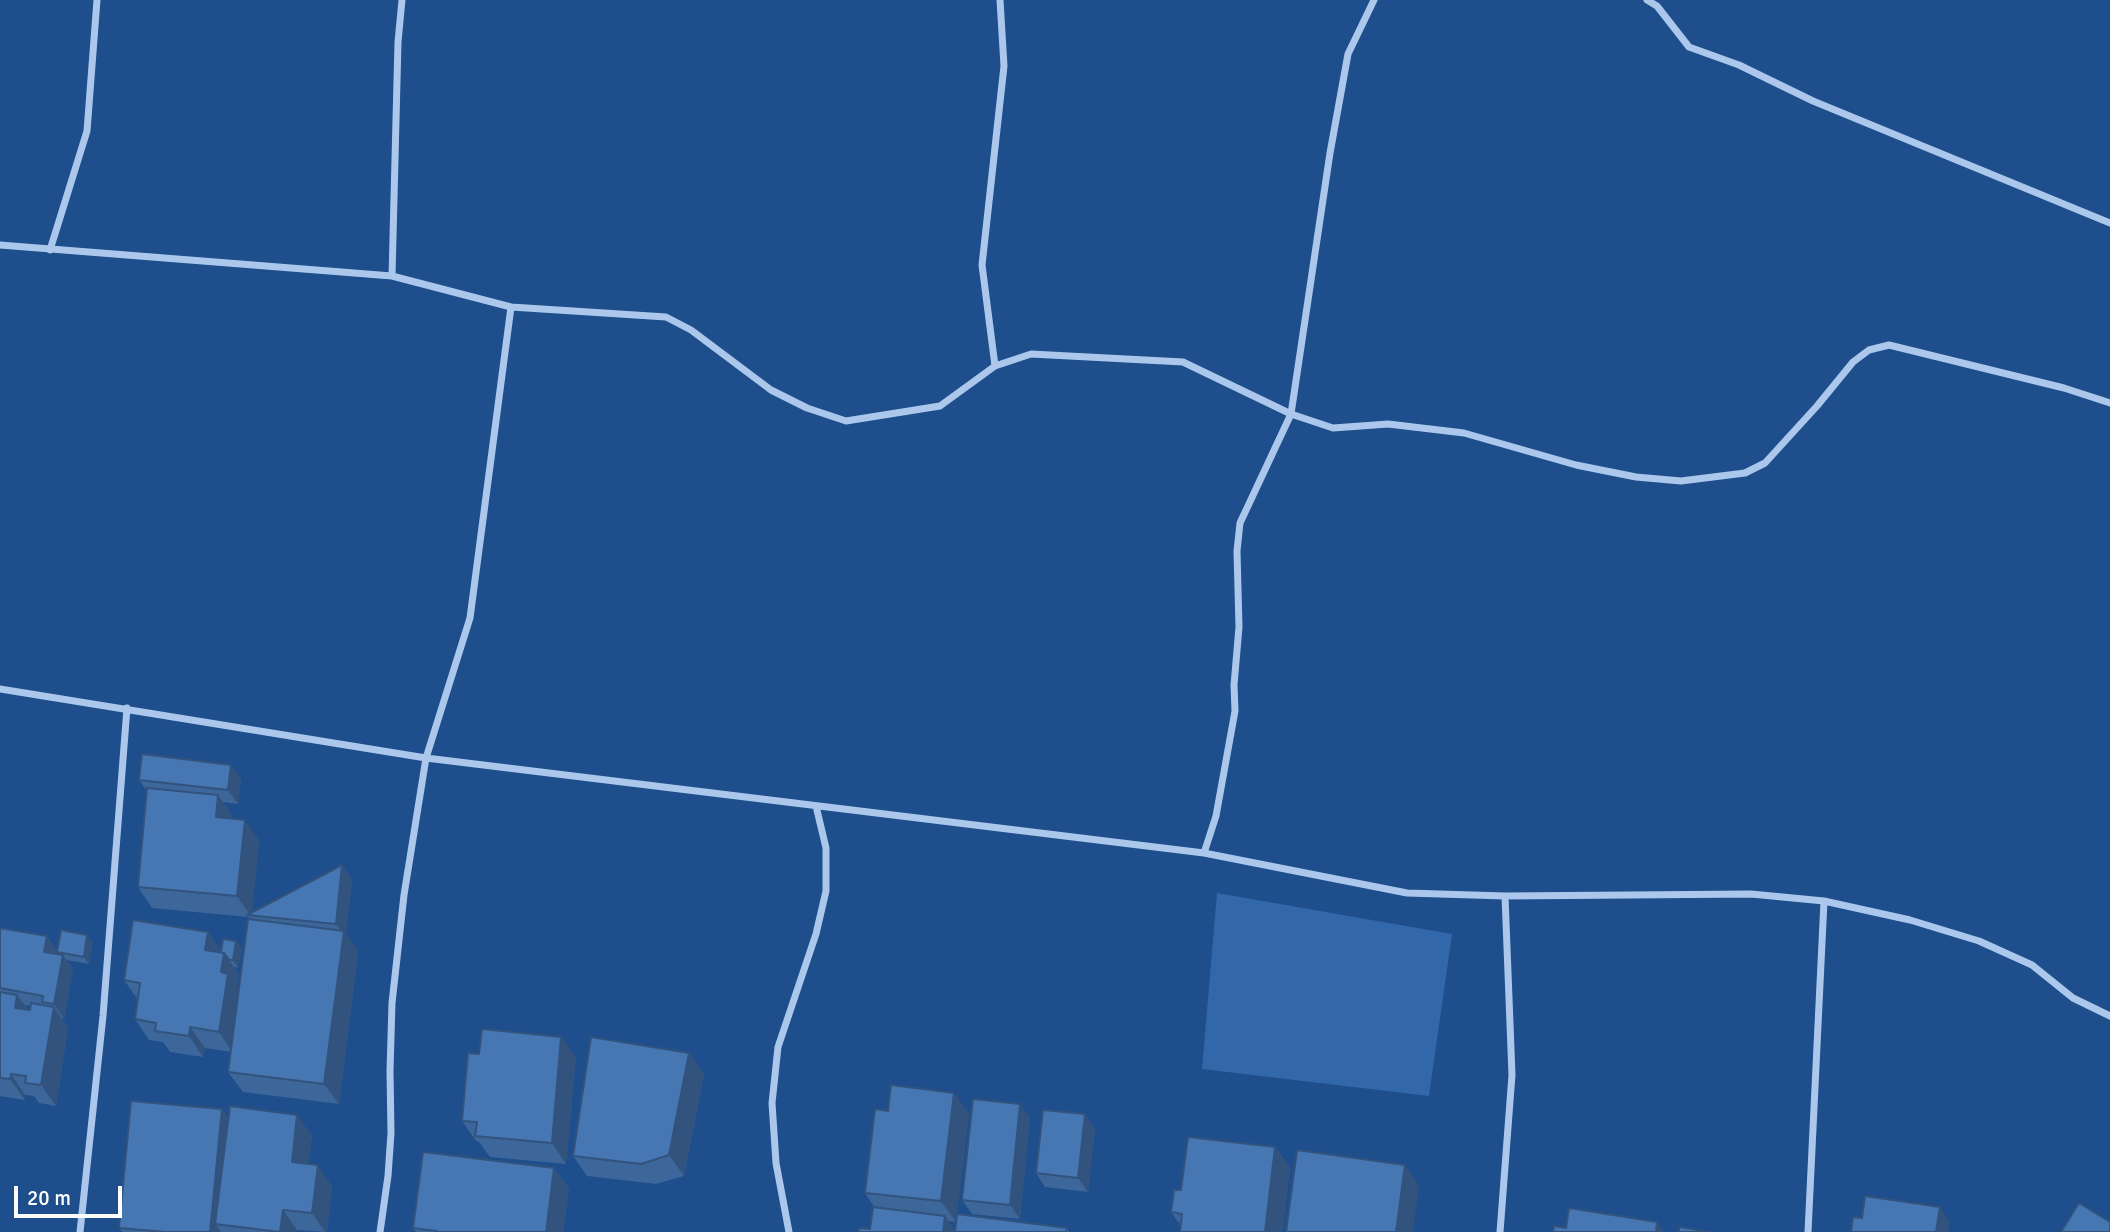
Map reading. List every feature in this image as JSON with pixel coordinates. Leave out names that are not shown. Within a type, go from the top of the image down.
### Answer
[{"type":"street","points":[[50,250],[87,131],[96,0]]},
{"type":"street","points":[[391,276],[398,42],[402,0]]},
{"type":"street","points":[[995,366],[982,265],[1004,66],[1000,0]]},
{"type":"street","points":[[1204,853],[1216,816],[1235,711],[1234,685],[1239,627],[1237,551],[1240,523],[1291,414],[1330,153],[1348,54],[1374,0]]},
{"type":"street","points":[[1647,0],[1657,5],[1689,47],[1739,65],[1812,101],[2110,223]]},
{"type":"street","points":[[0,245],[391,276],[511,307],[666,317],[691,330],[771,390],[807,408],[846,421],[940,406],[995,366],[1031,354],[1183,362],[1291,414],[1333,428],[1388,424],[1464,433],[1577,465],[1636,477],[1681,481],[1745,473],[1765,463],[1853,362],[1869,350],[1889,345],[2064,388],[2110,403]]},
{"type":"street","points":[[380,1232],[391,1133],[392,1003],[404,895],[426,758],[470,618],[511,307]]},
{"type":"street","points":[[0,689],[426,758],[1204,853],[1407,893],[1505,896],[1751,894],[1824,901],[1910,920],[1979,941],[2032,965],[2073,998],[2110,1016]]},
{"type":"street","points":[[80,1232],[104,1002],[127,708]]},
{"type":"street","points":[[789,1232],[776,1163],[772,1103],[778,1047],[816,934],[826,891],[826,848],[816,806]]},
{"type":"street","points":[[1500,1232],[1512,1075],[1505,896]]},
{"type":"street","points":[[1808,1232],[1824,901]]},
{"type":"shaded area","points":[[1217,893],[1452,934],[1429,1096],[1202,1069]]},
{"type":"building","points":[[142,754],[231,765],[228,790],[139,780]]},
{"type":"building","points":[[147,788],[218,795],[216,817],[245,820],[237,896],[138,887]]},
{"type":"building","points":[[342,865],[336,924],[247,915]]},
{"type":"building","points":[[248,919],[344,931],[324,1084],[228,1072]]},
{"type":"building","points":[[133,920],[208,932],[205,950],[224,953],[221,972],[228,974],[219,1032],[190,1027],[189,1036],[155,1031],[156,1023],[135,1019],[140,983],[124,980]]},
{"type":"building","points":[[0,928],[47,936],[44,952],[63,955],[54,1004],[42,1002],[43,996],[0,988]]},
{"type":"building","points":[[61,930],[87,935],[84,957],[57,952]]},
{"type":"building","points":[[223,939],[236,941],[233,960],[229,960],[221,952]]},
{"type":"building","points":[[0,992],[17,995],[15,1008],[30,1010],[31,1003],[54,1007],[41,1085],[25,1083],[26,1076],[11,1074],[10,1079],[0,1078]]},
{"type":"building","points":[[482,1029],[561,1037],[552,1143],[475,1136],[477,1122],[462,1121],[468,1053],[479,1054]]},
{"type":"building","points":[[591,1037],[689,1053],[669,1155],[641,1164],[573,1156]]},
{"type":"building","points":[[891,1085],[954,1093],[941,1201],[865,1193],[875,1109],[888,1111]]},
{"type":"building","points":[[973,1099],[1020,1104],[1010,1205],[962,1200]]},
{"type":"building","points":[[131,1101],[222,1109],[210,1232],[119,1228]]},
{"type":"building","points":[[230,1106],[297,1115],[292,1162],[318,1165],[312,1213],[283,1210],[280,1232],[215,1224]]},
{"type":"building","points":[[1043,1110],[1085,1114],[1078,1178],[1036,1173]]},
{"type":"building","points":[[1188,1137],[1275,1147],[1265,1232],[1180,1232],[1182,1214],[1171,1212],[1174,1190],[1181,1190]]},
{"type":"building","points":[[1297,1150],[1405,1165],[1396,1232],[1286,1232]]},
{"type":"building","points":[[423,1152],[554,1168],[546,1232],[437,1232],[413,1228]]},
{"type":"building","points":[[1865,1196],[1940,1207],[1936,1232],[1851,1232],[1853,1217],[1862,1218]]},
{"type":"building","points":[[2079,1203],[2110,1222],[2110,1232],[2061,1232]]},
{"type":"building","points":[[873,1207],[945,1216],[943,1232],[859,1232],[859,1228],[870,1229]]},
{"type":"building","points":[[1569,1208],[1657,1222],[1656,1232],[1553,1232],[1554,1226],[1566,1228]]},
{"type":"building","points":[[957,1214],[1067,1228],[1066,1232],[955,1232]]},
{"type":"building","points":[[1679,1227],[1710,1232],[1679,1232]]}]
